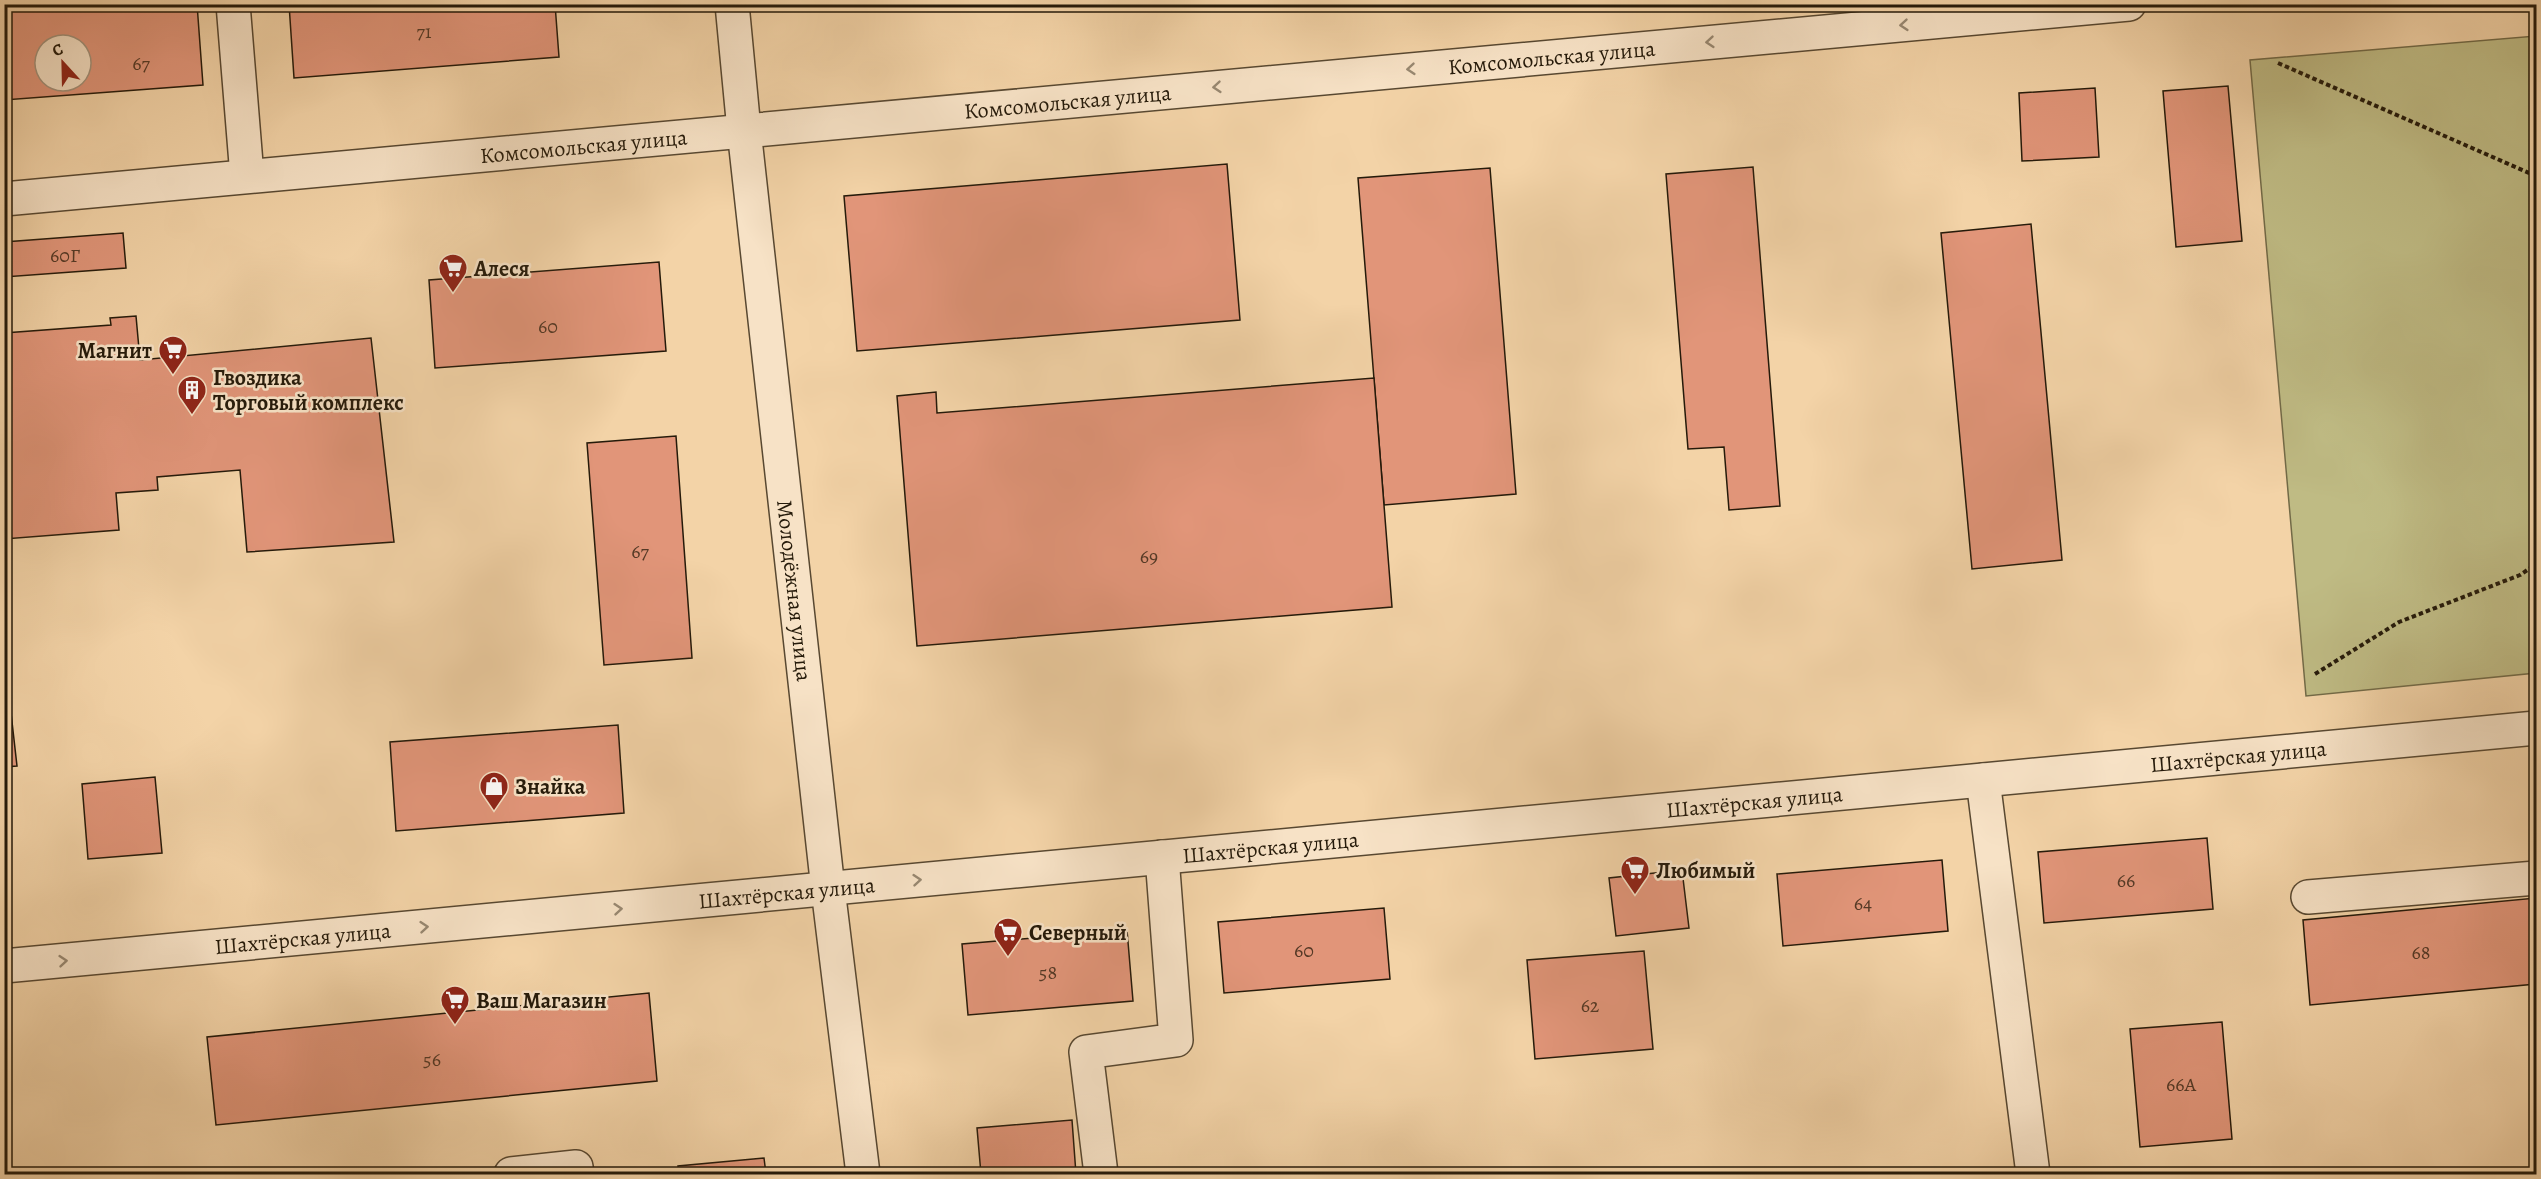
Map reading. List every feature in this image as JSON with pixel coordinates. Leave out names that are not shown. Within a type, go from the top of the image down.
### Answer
[{"type":"street","points":[[233,4],[247,176]]},
{"type":"street","name":"Молодёжная улица","points":[[732,4],[828,889],[863,1174]]},
{"type":"street","name":"Комсомольская улица","points":[[4,199],[2129,4]]},
{"type":"street","name":"Шахтёрская улица","points":[[4,966],[2536,728]]},
{"type":"street","points":[[1983,780],[2033,1174]]},
{"type":"street","points":[[1101,1174],[1086,1052],[1176,1040],[1162,857]]},
{"type":"street","points":[[2308,897],[2536,878]]},
{"type":"street","points":[[511,1174],[576,1167],[577,1174]]},
{"type":"path","points":[[2278,63],[2536,176]]},
{"type":"path","points":[[2314,674],[2399,622],[2520,575],[2536,564]]},
{"type":"shaded area","points":[[2536,36],[2536,673],[2306,696],[2250,60]]},
{"type":"building","points":[[100,4],[197,4],[203,85],[4,100],[4,12]]},
{"type":"building","points":[[289,4],[555,4],[559,57],[294,78]]},
{"type":"building","points":[[2228,86],[2242,241],[2176,247],[2163,91]]},
{"type":"building","points":[[2095,88],[2099,157],[2022,161],[2019,93]]},
{"type":"building","points":[[1227,164],[1240,320],[857,351],[844,196]]},
{"type":"building","points":[[1753,167],[1780,506],[1729,510],[1724,447],[1688,449],[1666,174]]},
{"type":"building","points":[[1490,168],[1516,494],[1384,505],[1358,178]]},
{"type":"building","points":[[2031,224],[2062,560],[1972,569],[1941,233]]},
{"type":"building","points":[[123,233],[126,268],[4,277],[4,242]]},
{"type":"building","points":[[659,262],[666,351],[435,368],[429,280]]},
{"type":"building","name":"Гвоздика Торговый комплекс","points":[[136,316],[140,360],[371,338],[394,542],[247,552],[240,470],[157,477],[158,490],[116,493],[119,530],[4,539],[4,333],[111,325],[110,318]]},
{"type":"building","points":[[1374,378],[1392,607],[917,646],[897,396],[936,392],[937,413]]},
{"type":"building","points":[[676,436],[692,658],[604,665],[587,443]]},
{"type":"building","points":[[4,651],[17,766],[4,767]]},
{"type":"building","points":[[618,725],[624,813],[396,831],[390,742]]},
{"type":"building","points":[[155,777],[162,853],[88,859],[82,784]]},
{"type":"building","points":[[2207,838],[2213,909],[2044,923],[2038,852]]},
{"type":"building","points":[[1942,860],[1948,931],[1783,946],[1777,874]]},
{"type":"building","points":[[1682,870],[1689,928],[1616,936],[1609,878]]},
{"type":"building","points":[[2536,898],[2536,984],[2310,1005],[2303,920]]},
{"type":"building","points":[[1384,908],[1390,979],[1224,993],[1218,922]]},
{"type":"building","points":[[1127,930],[1133,1001],[968,1015],[962,944]]},
{"type":"building","points":[[1644,951],[1653,1049],[1535,1059],[1527,960]]},
{"type":"building","points":[[649,993],[657,1081],[216,1125],[207,1037]]},
{"type":"building","points":[[2222,1022],[2232,1139],[2140,1147],[2130,1029]]},
{"type":"building","points":[[1072,1120],[1076,1174],[981,1174],[977,1128]]},
{"type":"building","points":[[764,1158],[766,1174],[679,1174],[678,1166]]},
{"type":"building","points":[[2536,1171],[2536,1174],[2495,1174]]},
{"type":"place","name":"Алеся","points":[[453,294]]},
{"type":"place","name":"Магнит","points":[[173,376]]},
{"type":"place","name":"Гвоздика Торговый комплекс","points":[[192,416]]},
{"type":"place","name":"Знайка","points":[[494,812]]},
{"type":"place","name":"Любимый","points":[[1635,896]]},
{"type":"place","name":"Северный","points":[[1008,958]]},
{"type":"place","name":"Ваш Магазин","points":[[455,1026]]}]
